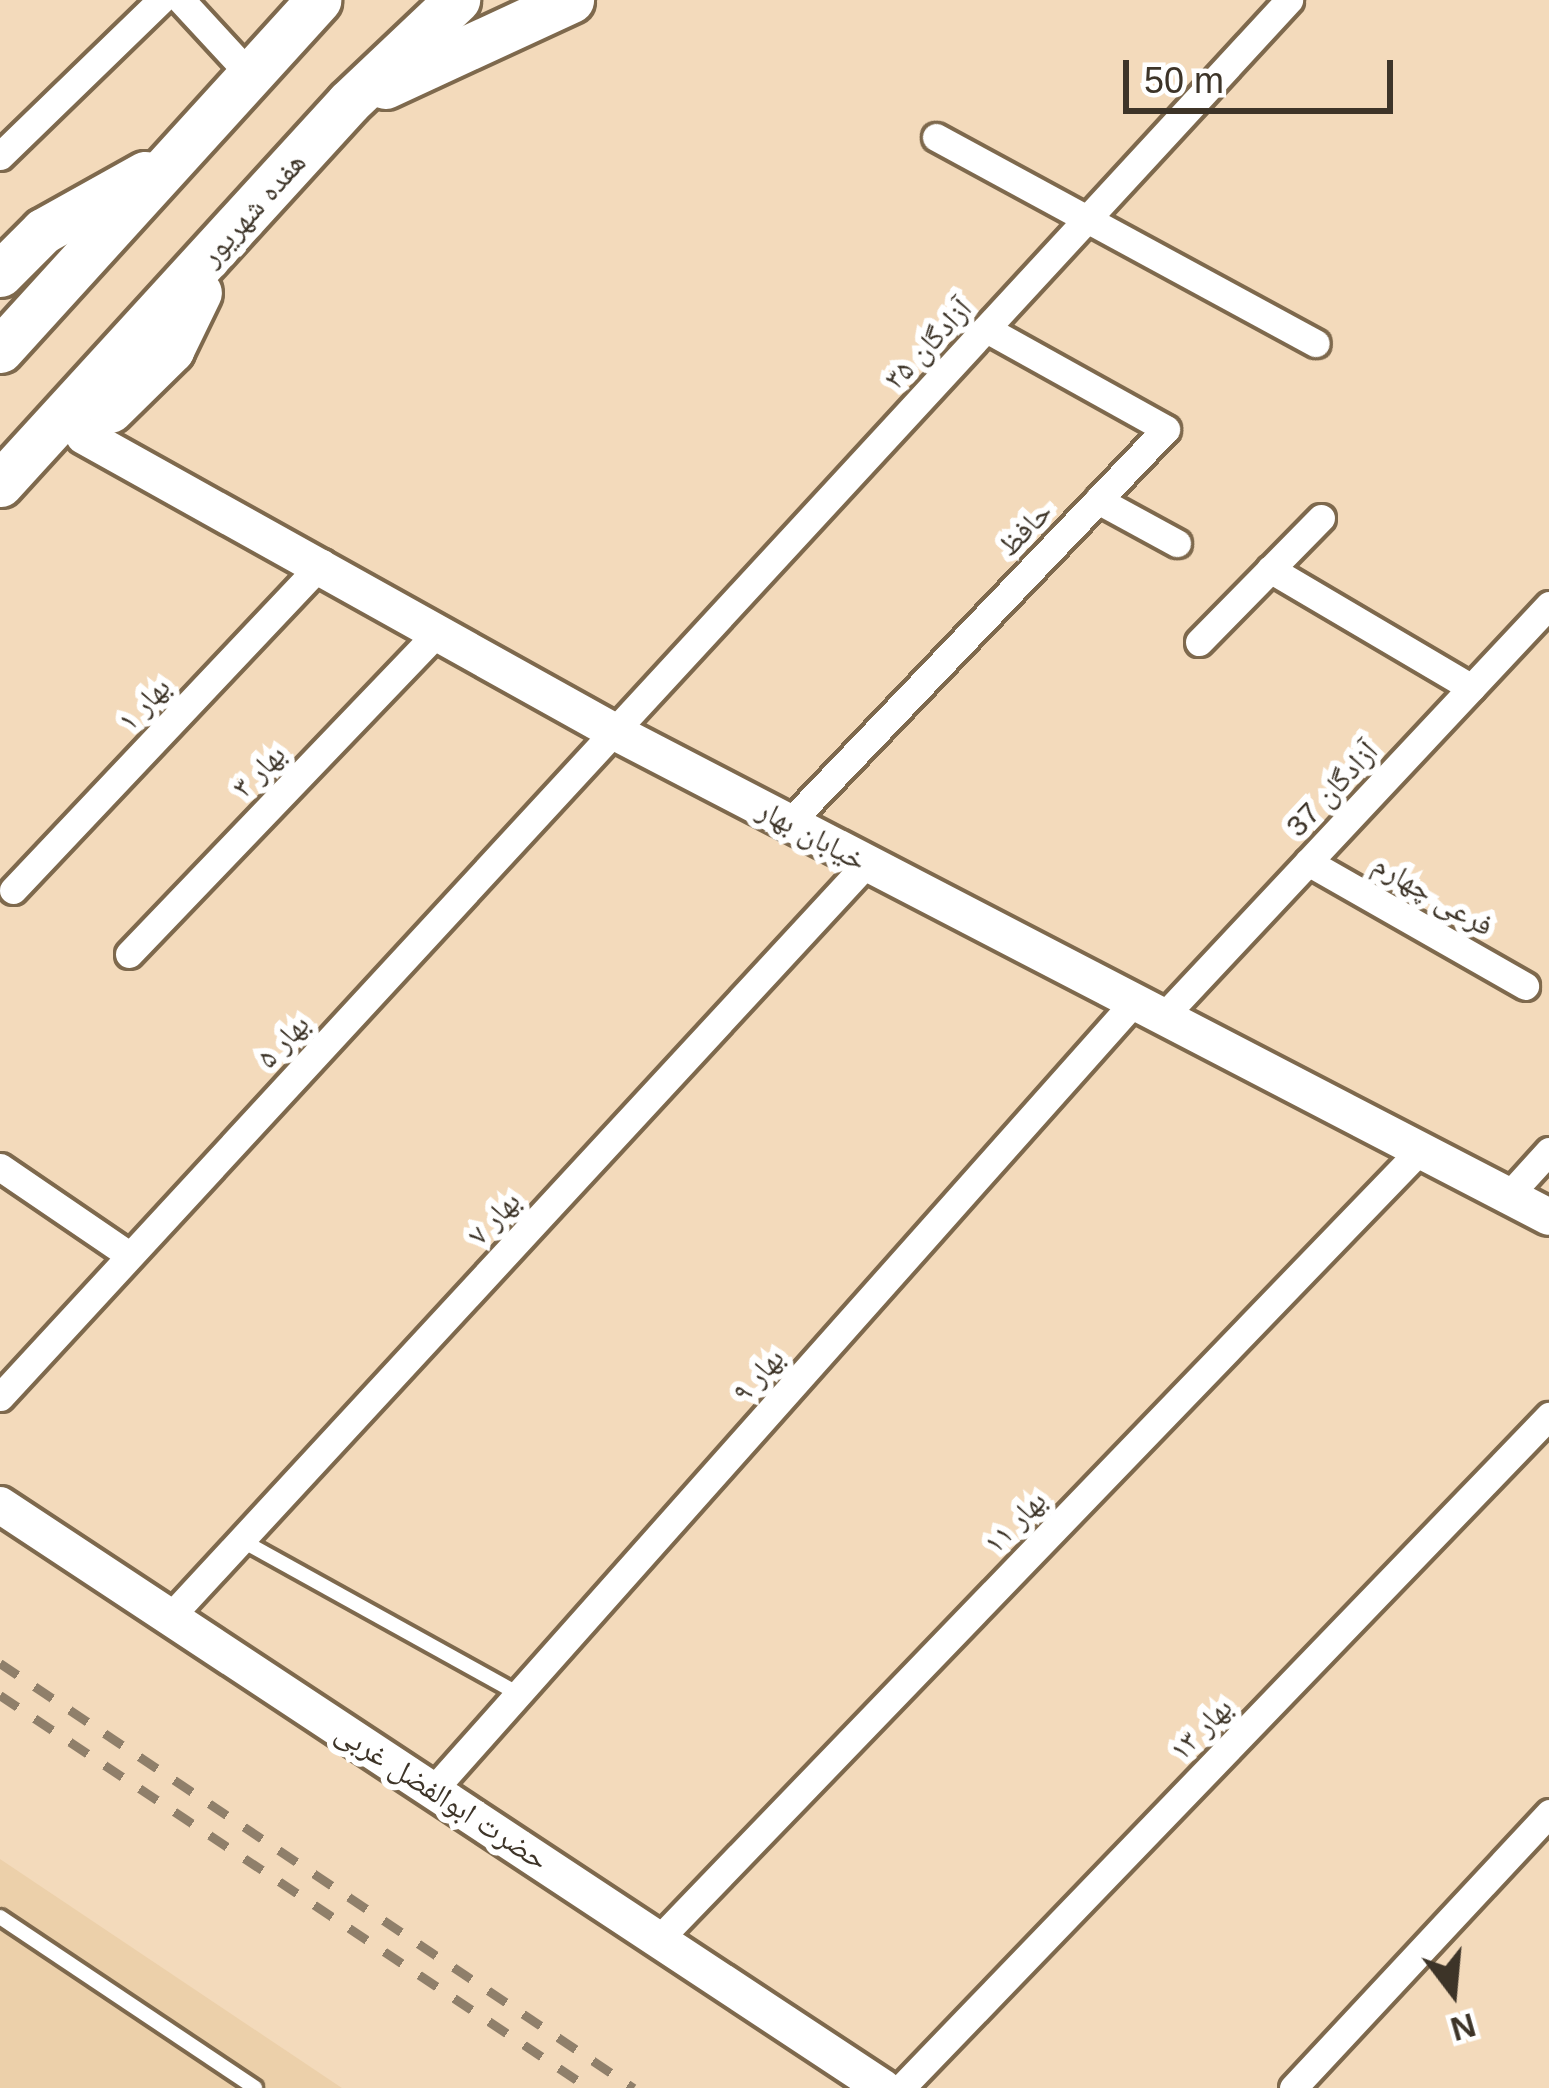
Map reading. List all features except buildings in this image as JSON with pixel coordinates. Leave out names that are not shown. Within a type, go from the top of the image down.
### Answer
[{"type":"main road","points":[[0,350],[318,0]]},
{"type":"main road","name":"هفده شهریور","points":[[70,432],[224,241],[349,102],[457,0]]},
{"type":"main road","points":[[349,102],[571,0]]},
{"type":"main road","points":[[0,274],[43,231],[179,154]]},
{"type":"main road","points":[[0,484],[70,432]]},
{"type":"main road","points":[[0,519],[70,432]]},
{"type":"street","points":[[0,155],[161,0]]},
{"type":"street","points":[[181,0],[252,77]]},
{"type":"street","name":"آزادگان ۳۵","points":[[616,732],[1289,0]]},
{"type":"street","points":[[936,136],[1316,343]]},
{"type":"street","name":"حافظ","points":[[789,823],[1166,429],[986,329]]},
{"type":"street","name":"خیابان بهار","points":[[70,432],[322,563],[616,732],[1549,1217]]},
{"type":"street","points":[[1098,500],[1177,543]]},
{"type":"street","points":[[1199,642],[1321,518]]},
{"type":"street","name":"بهار ۱","points":[[13,890],[322,563]]},
{"type":"street","points":[[1270,569],[1472,688]]},
{"type":"street","name":"آزادگان 37","points":[[1148,1010],[1308,862],[1549,605]]},
{"type":"street","name":"بهار ۳","points":[[129,954],[437,633]]},
{"type":"street","name":"بهار ۵","points":[[0,1397],[616,732]]},
{"type":"street","name":"فرعی چهارم","points":[[1308,862],[1525,986]]},
{"type":"street","name":"بهار ۷","points":[[170,1617],[867,863]]},
{"type":"street","name":"بهار ۹","points":[[433,1790],[1148,1010]]},
{"type":"street","name":"بهار ۱۱","points":[[658,1940],[1420,1150]]},
{"type":"street","points":[[1508,1196],[1549,1151]]},
{"type":"street","points":[[0,1167],[129,1255]]},
{"type":"street","name":"بهار ۱۳","points":[[901,2088],[1549,1415]]},
{"type":"street","name":"حضرت ابوالفضل غربی","points":[[0,1504],[883,2088]]},
{"type":"street","points":[[1293,2088],[1549,1813]]},
{"type":"lane","points":[[241,1540],[519,1694]]},
{"type":"lane","points":[[0,1917],[255,2088]]},
{"type":"shaded area","points":[[0,1859],[342,2088],[0,2088]]},
{"type":"railway","points":[[0,1663],[634,2088]]},
{"type":"railway","points":[[0,1695],[589,2088]]}]
